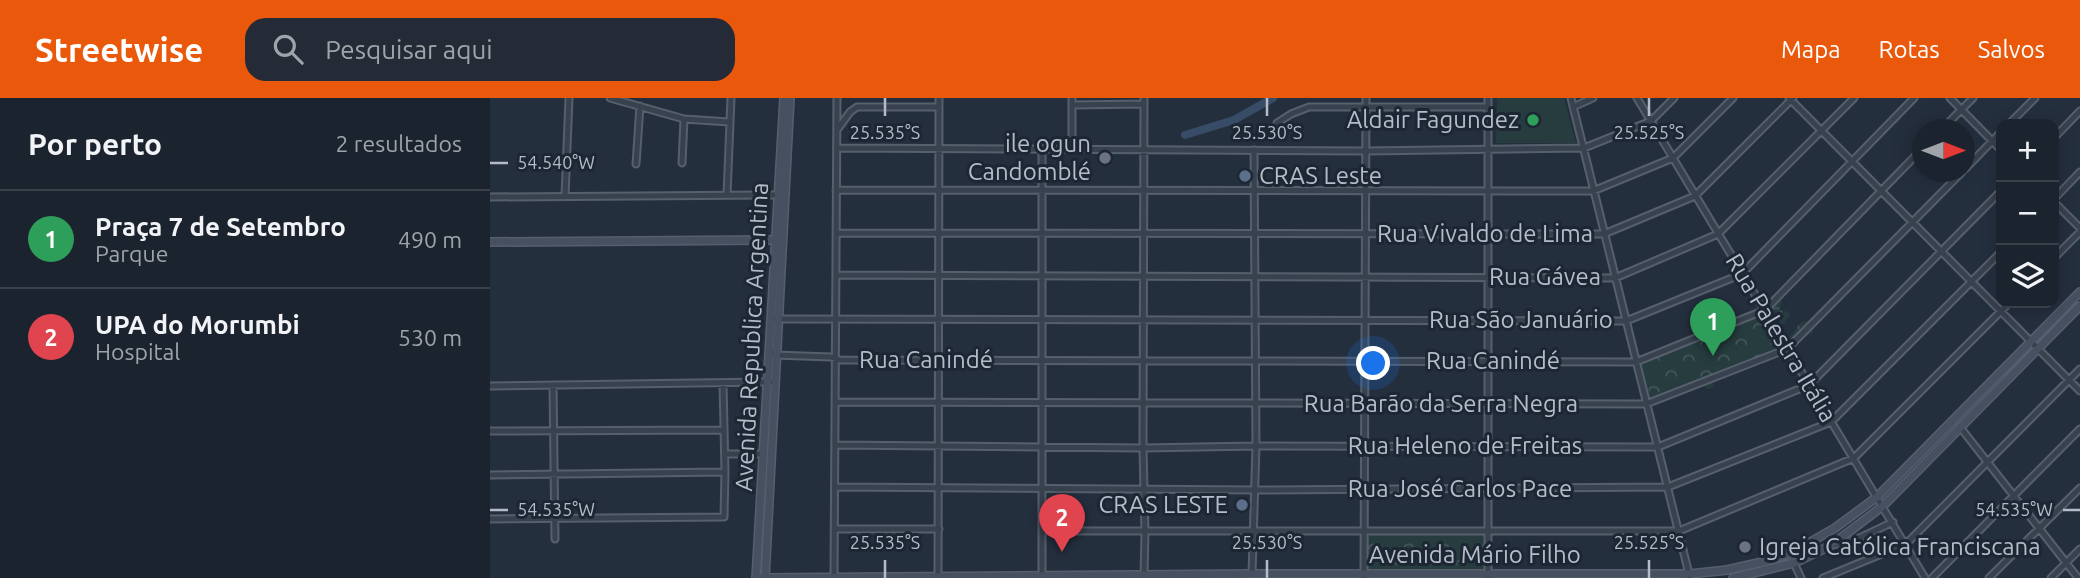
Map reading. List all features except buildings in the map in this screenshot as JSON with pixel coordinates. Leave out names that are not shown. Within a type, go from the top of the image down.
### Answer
[{"type":"main road","name":"Avenida Republica Argentina","points":[[780,240],[779,195],[784,98]]},
{"type":"main road","name":"Avenida Republica Argentina","points":[[761,578],[790,98]]},
{"type":"main road","points":[[490,242],[780,240]]},
{"type":"main road","name":"Avenida Mário Filho","points":[[761,578],[1252,574],[1690,576],[1746,566],[1791,553],[1835,528],[1877,497],[2080,292]]},
{"type":"main road","points":[[1733,578],[1794,562],[1830,546],[1883,506],[2080,306]]},
{"type":"main road","name":"Avenida Republica Argentina","points":[[761,578],[764,454],[771,382]]},
{"type":"street","points":[[565,196],[569,98]]},
{"type":"street","points":[[610,98],[684,119],[729,122]]},
{"type":"street","points":[[727,195],[731,98]]},
{"type":"street","points":[[834,576],[837,98]]},
{"type":"street","points":[[938,577],[939,98]]},
{"type":"street","points":[[1364,576],[1366,98]]},
{"type":"street","points":[[1488,98],[1488,576]]},
{"type":"street","points":[[1571,98],[1690,576]]},
{"type":"street","points":[[1573,107],[1593,98]]},
{"type":"street","name":"Rua Palestra Itália","points":[[1637,98],[1925,578]]},
{"type":"street","points":[[836,148],[1584,148],[1651,121],[1674,98]]},
{"type":"street","points":[[836,190],[1366,193],[1593,191],[1673,158],[1733,98]]},
{"type":"street","name":"Rua Gávea","points":[[836,275],[1615,278],[1718,234],[1854,98]]},
{"type":"street","name":"Rua São Januário","points":[[775,320],[940,317],[1626,321],[1742,274],[1914,98]]},
{"type":"street","points":[[1950,98],[1996,144]]},
{"type":"street","points":[[1952,119],[1973,98]]},
{"type":"street","points":[[2014,119],[2035,98]]},
{"type":"street","points":[[1791,99],[2080,391]]},
{"type":"street","name":"Rua Vivaldo de Lima","points":[[836,233],[1604,234],[1695,196],[1791,99]]},
{"type":"street","points":[[1072,148],[1072,101],[1144,101],[1144,576]]},
{"type":"street","points":[[636,164],[640,106]]},
{"type":"street","points":[[836,130],[857,107],[939,107]]},
{"type":"street","points":[[1277,123],[1309,107],[1488,107]]},
{"type":"street","points":[[2059,133],[2080,111]]},
{"type":"street","points":[[682,163],[684,119]]},
{"type":"street","name":"Rua Barão da Serra Negra","points":[[1975,158],[1996,138]]},
{"type":"street","points":[[1041,577],[1042,148]]},
{"type":"street","points":[[1252,574],[1256,446],[1254,150]]},
{"type":"street","name":"Rua Canindé","points":[[773,352],[836,358],[939,360],[1636,362],[1765,310],[1912,159]]},
{"type":"street","points":[[2059,195],[2080,172]]},
{"type":"street","name":"Rua Barão da Serra Negra","points":[[836,402],[1646,404],[1787,349],[1951,182]]},
{"type":"street","points":[[490,197],[779,195]]},
{"type":"street","name":"Rua Heleno de Freitas","points":[[836,444],[1143,448],[1658,447],[1809,385],[1996,196]]},
{"type":"street","points":[[2059,206],[2080,230],[2059,253]]},
{"type":"street","name":"Rua José Carlos Pace","points":[[835,487],[1255,490],[1668,487],[1831,422],[1996,257]]},
{"type":"street","points":[[1041,531],[1679,531],[1854,458],[2005,308]]},
{"type":"street","points":[[1823,578],[1906,544],[2080,369]]},
{"type":"street","points":[[490,386],[771,382]]},
{"type":"street","points":[[490,519],[721,517],[725,514],[723,383]]},
{"type":"street","points":[[553,385],[555,539]]},
{"type":"street","points":[[1960,427],[2078,578]]},
{"type":"street","points":[[1931,578],[2080,429]]},
{"type":"street","points":[[490,431],[724,430]]},
{"type":"street","points":[[725,454],[764,454]]},
{"type":"street","points":[[490,475],[725,472]]},
{"type":"street","points":[[1989,578],[2080,488]]},
{"type":"street","points":[[1830,546],[1857,539],[1893,522]]},
{"type":"street","points":[[835,529],[939,529]]},
{"type":"street","points":[[2051,578],[2080,549]]},
{"type":"street","points":[[1794,562],[1801,578]]},
{"type":"green space","name":"Aldair Fagundez","points":[[1497,98],[1564,98],[1576,143],[1496,143]]},
{"type":"green space","points":[[1778,299],[1782,301],[1779,310],[1789,312],[1790,315],[1782,325],[1784,335],[1791,336],[1800,323],[1806,321],[1813,327],[1812,334],[1806,332],[1794,341],[1786,341],[1775,325],[1782,320],[1783,314],[1773,312],[1771,305]]},
{"type":"green space","points":[[1764,312],[1786,349],[1714,378],[1710,389],[1706,388],[1706,382],[1651,399],[1641,363]]},
{"type":"green space","points":[[1485,531],[1486,574],[1367,573],[1367,532]]},
{"type":"waterway","points":[[1185,135],[1234,120],[1273,98]]},
{"type":"place","name":"Aldair Fagundez","points":[[1533,120]]},
{"type":"place","name":"ile ogun Candomblé","points":[[1105,158]]},
{"type":"place","name":"CRAS Leste","points":[[1245,176]]},
{"type":"place","name":"Praça 7 de Setembro","points":[[1713,356]]},
{"type":"place","name":"CRAS LESTE","points":[[1242,505]]},
{"type":"place","name":"Igreja Católica Franciscana","points":[[1745,547]]},
{"type":"place","name":"UPA do Morumbi","points":[[1062,552]]}]
